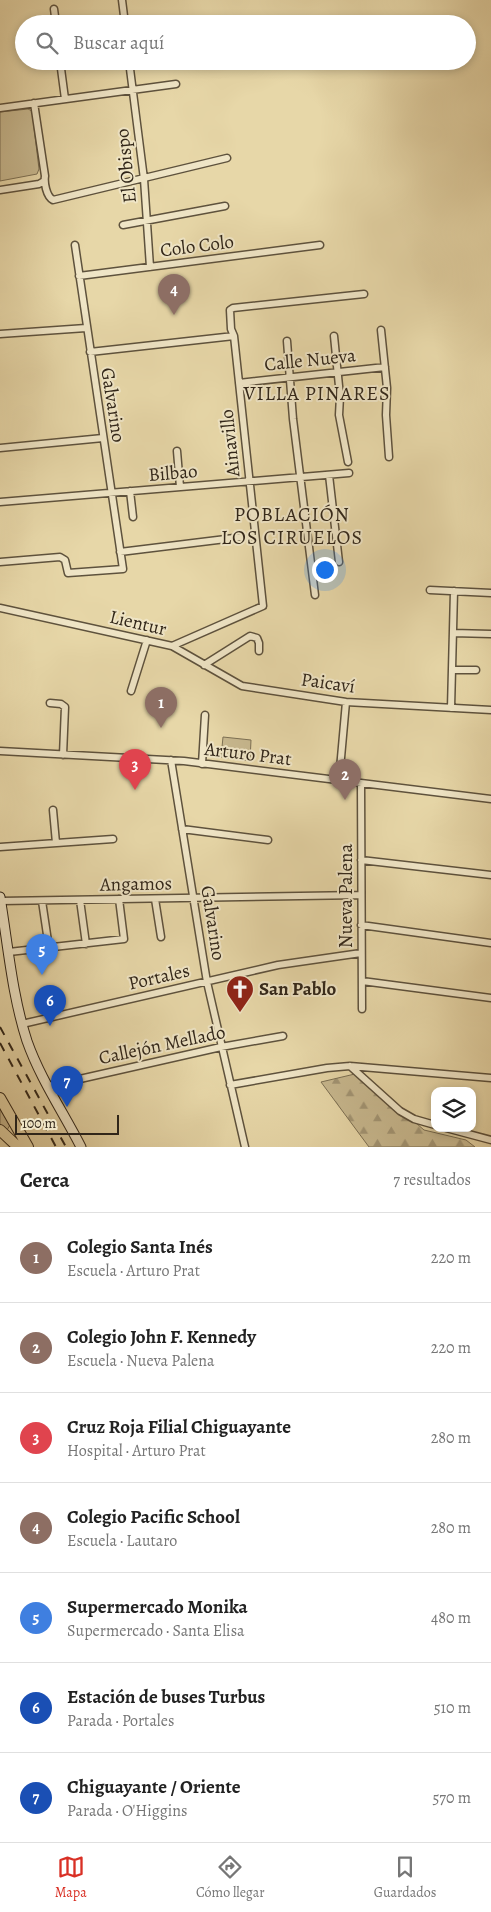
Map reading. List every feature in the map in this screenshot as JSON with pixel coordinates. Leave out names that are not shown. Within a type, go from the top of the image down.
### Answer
[{"type":"main road","points":[[0,899],[22,1024],[33,1056],[81,1147]]},
{"type":"main road","points":[[0,1098],[28,1147]]},
{"type":"main road","points":[[0,1130],[18,1147]]},
{"type":"street","points":[[122,0],[124,15]]},
{"type":"street","points":[[54,9],[55,15]]},
{"type":"street","points":[[61,70],[64,99]]},
{"type":"street","name":"El Obispo","points":[[130,70],[144,178],[150,267]]},
{"type":"street","points":[[0,108],[176,84]]},
{"type":"street","points":[[34,103],[45,177],[44,181],[49,197],[54,200],[227,158]]},
{"type":"street","points":[[0,190],[39,184],[44,181]]},
{"type":"street","points":[[122,225],[225,206]]},
{"type":"street","name":"Galvarino","points":[[0,562],[60,557],[65,560],[68,573],[122,569],[75,245]]},
{"type":"street","name":"Colo Colo","points":[[79,276],[320,245]]},
{"type":"street","name":"Ainavillo","points":[[263,606],[230,313],[234,308],[364,294]]},
{"type":"street","points":[[0,334],[86,328]]},
{"type":"street","points":[[381,330],[387,388],[386,415],[389,457]]},
{"type":"street","points":[[90,352],[234,336]]},
{"type":"street","points":[[334,336],[339,415],[348,462]]},
{"type":"street","points":[[287,340],[293,420],[316,595]]},
{"type":"street","name":"Calle Nueva","points":[[239,383],[385,367]]},
{"type":"street","points":[[0,448],[103,438]]},
{"type":"street","points":[[177,451],[180,487]]},
{"type":"street","name":"Bilbao","points":[[0,502],[350,473]]},
{"type":"street","points":[[329,475],[339,562]]},
{"type":"street","points":[[130,492],[133,517]]},
{"type":"street","points":[[120,552],[242,537]]},
{"type":"street","points":[[430,590],[491,593]]},
{"type":"street","points":[[451,708],[454,592]]},
{"type":"street","name":"Lientur","points":[[0,608],[172,646],[263,606]]},
{"type":"street","points":[[453,633],[491,634]]},
{"type":"street","points":[[204,665],[250,636],[257,638],[259,651]]},
{"type":"street","points":[[131,691],[147,640]]},
{"type":"street","name":"Paicaví","points":[[172,646],[242,686],[346,702],[491,710]]},
{"type":"street","points":[[452,670],[476,670]]},
{"type":"street","points":[[340,780],[346,702]]},
{"type":"street","points":[[50,703],[61,704],[64,707],[63,754]]},
{"type":"street","points":[[202,764],[204,715]]},
{"type":"street","name":"Arturo Prat","points":[[0,751],[171,760],[491,799]]},
{"type":"street","name":"Galvarino","points":[[171,760],[207,982],[245,1147]]},
{"type":"street","name":"Nueva Palena","points":[[361,783],[362,1009]]},
{"type":"street","points":[[53,810],[56,843]]},
{"type":"street","points":[[182,829],[268,840]]},
{"type":"street","points":[[0,848],[114,839]]},
{"type":"street","points":[[361,860],[491,875]]},
{"type":"street","name":"Angamos","points":[[0,899],[42,901],[361,895]]},
{"type":"street","points":[[9,952],[124,939],[119,899]]},
{"type":"street","points":[[155,899],[161,937]]},
{"type":"street","points":[[80,900],[86,944]]},
{"type":"street","points":[[42,901],[49,948]]},
{"type":"street","points":[[361,925],[491,943]]},
{"type":"street","name":"Portales","points":[[22,1024],[278,965],[361,952]]},
{"type":"street","points":[[362,982],[491,998]]},
{"type":"street","name":"Callejón Mellado","points":[[49,1086],[221,1047],[283,1036]]},
{"type":"street","points":[[230,1085],[327,1068],[350,1066],[491,1078]]},
{"type":"street","points":[[350,1066],[400,1111],[414,1119],[431,1124]]},
{"type":"street","points":[[461,1132],[491,1140]]},
{"type":"green space","points":[[28,109],[32,111],[39,169],[37,174],[0,181],[0,112]]},
{"type":"green space","points":[[223,737],[251,740],[250,761],[221,757]]},
{"type":"green space","points":[[359,1073],[424,1130],[466,1140],[475,1147],[369,1147],[321,1082]]},
{"type":"green space","points":[[0,1109],[10,1125],[7,1130],[0,1125]]},
{"type":"railway","points":[[0,1027],[66,1147]]},
{"type":"railway","points":[[0,1043],[56,1147]]},
{"type":"place","name":"Colegio Pacific School","points":[[174,315]]},
{"type":"place","name":"Colegio Santa Inés","points":[[161,728]]},
{"type":"place","name":"Cruz Roja Filial Chiguayante","points":[[135,790]]},
{"type":"place","name":"Colegio John F. Kennedy","points":[[345,800]]},
{"type":"place","name":"Supermercado Monika","points":[[42,975]]},
{"type":"place","name":"San Pablo","points":[[240,1013]]},
{"type":"place","name":"Estación de buses Turbus","points":[[50,1026]]},
{"type":"place","name":"Chiguayante / Oriente","points":[[67,1107]]},
{"type":"district","name":"VILLA PINARES","points":[[317,393]]},
{"type":"district","name":"POBLACIÓN LOS CIRUELOS","points":[[292,526]]}]
